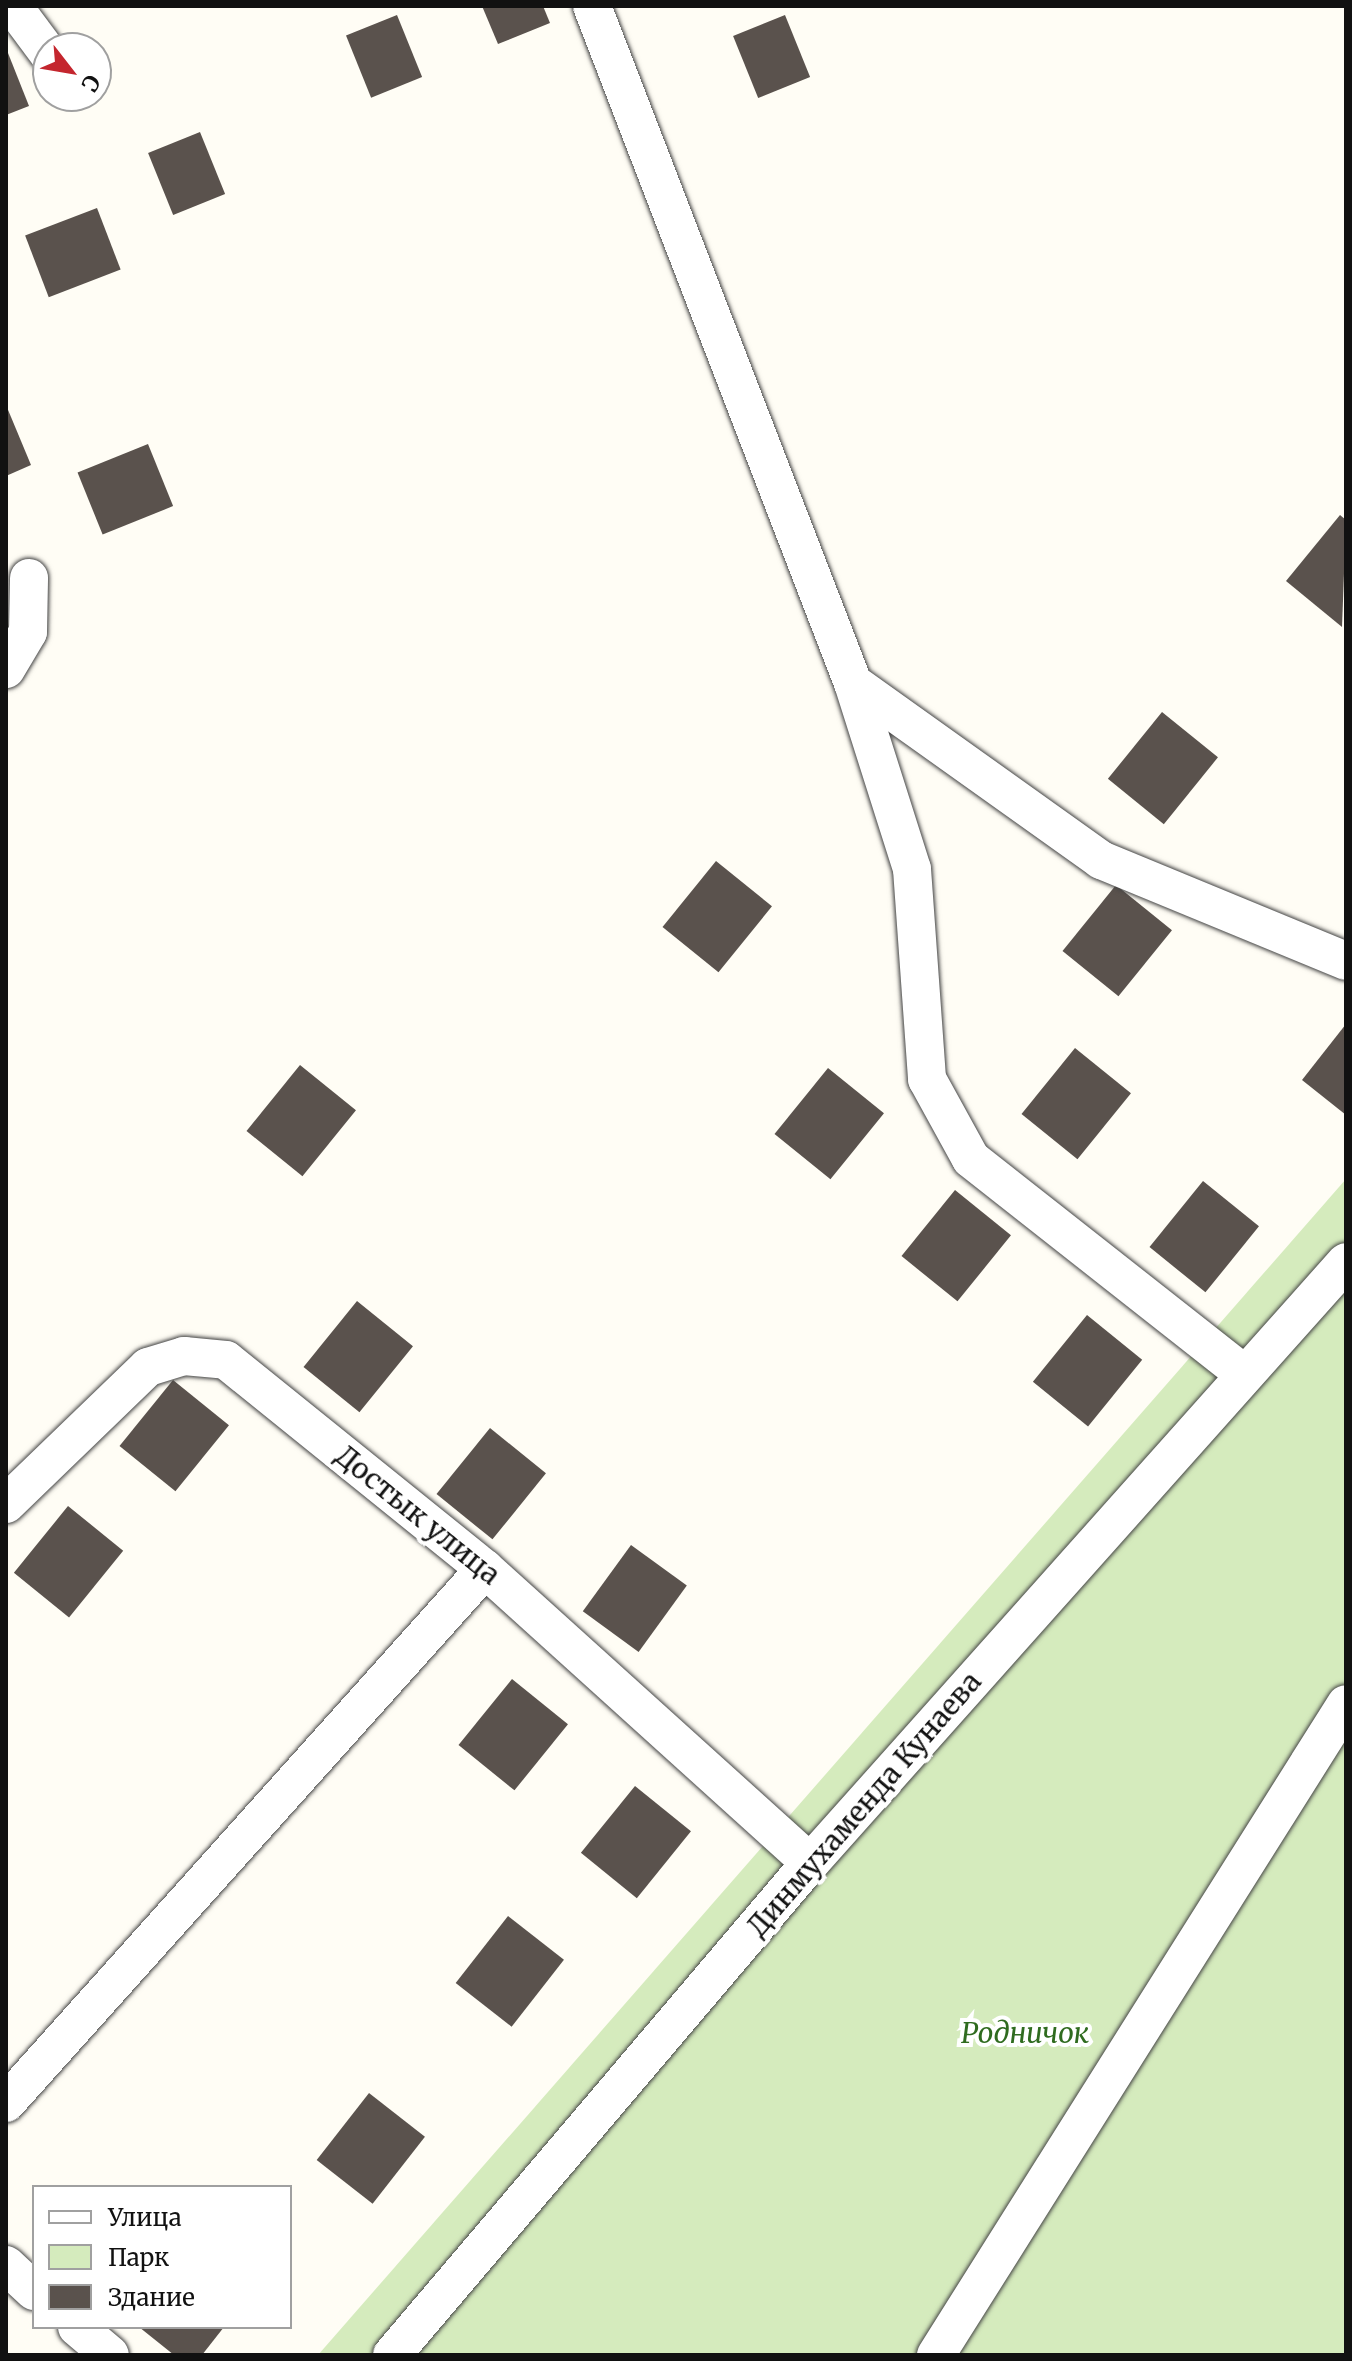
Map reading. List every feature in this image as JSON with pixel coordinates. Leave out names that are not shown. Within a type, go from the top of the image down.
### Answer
[{"type":"street","points":[[13,6],[32,32]]},
{"type":"street","points":[[592,6],[853,683],[912,869],[927,1079],[971,1159],[1243,1373]]},
{"type":"street","points":[[6,669],[28,632],[29,578]]},
{"type":"street","points":[[853,683],[1101,860],[1346,961]]},
{"type":"street","name":"Динмухаменда Кунаева","points":[[392,2355],[810,1863],[1243,1373],[1346,1262]]},
{"type":"street","name":"Достык улица","points":[[6,1504],[148,1367],[184,1356],[226,1360],[485,1569],[810,1863]]},
{"type":"street","points":[[6,2103],[485,1569]]},
{"type":"street","points":[[936,2355],[1346,1704]]},
{"type":"street","points":[[6,2265],[32,2289]]},
{"type":"street","points":[[79,2329],[110,2355]]},
{"type":"green space","name":"Родничок","points":[[1346,1179],[1346,2355],[318,2355]]},
{"type":"building","points":[[482,6],[543,6],[550,23],[498,44]]},
{"type":"building","points":[[397,15],[422,77],[371,98],[346,36]]},
{"type":"building","points":[[785,15],[810,77],[758,98],[733,36]]},
{"type":"building","points":[[6,48],[29,106],[6,115]]},
{"type":"building","points":[[200,132],[225,194],[173,215],[148,153]]},
{"type":"building","points":[[97,208],[121,270],[49,297],[25,236]]},
{"type":"building","points":[[6,405],[31,465],[6,476]]},
{"type":"building","points":[[148,444],[173,506],[103,535],[78,472]]},
{"type":"building","points":[[1340,515],[1346,520],[1342,627],[1286,581]]},
{"type":"building","points":[[1162,712],[1218,757],[1164,824],[1108,779]]},
{"type":"building","points":[[716,861],[772,906],[718,972],[663,927]]},
{"type":"building","points":[[1116,885],[1172,930],[1118,996],[1063,951]]},
{"type":"building","points":[[1346,1024],[1346,1115],[1302,1080]]},
{"type":"building","points":[[1075,1048],[1131,1093],[1077,1159],[1022,1114]]},
{"type":"building","points":[[300,1065],[356,1110],[302,1176],[247,1131]]},
{"type":"building","points":[[828,1068],[884,1113],[830,1179],[775,1134]]},
{"type":"building","points":[[1203,1181],[1259,1226],[1205,1292],[1150,1247]]},
{"type":"building","points":[[955,1190],[1011,1235],[957,1301],[902,1256]]},
{"type":"building","points":[[357,1301],[413,1346],[359,1412],[304,1367]]},
{"type":"building","points":[[1087,1315],[1142,1360],[1088,1427],[1033,1382]]},
{"type":"building","points":[[173,1380],[229,1425],[175,1491],[120,1446]]},
{"type":"building","points":[[490,1428],[546,1473],[492,1539],[437,1494]]},
{"type":"building","points":[[68,1506],[123,1551],[69,1618],[14,1573]]},
{"type":"building","points":[[631,1545],[687,1586],[639,1652],[583,1611]]},
{"type":"building","points":[[512,1679],[568,1724],[514,1790],[459,1745]]},
{"type":"building","points":[[635,1786],[691,1831],[637,1898],[581,1853]]},
{"type":"building","points":[[508,1916],[564,1960],[512,2027],[456,1983]]},
{"type":"building","points":[[369,2093],[425,2137],[373,2204],[317,2160]]},
{"type":"building","points":[[142,2329],[222,2329],[202,2355],[174,2355]]}]
